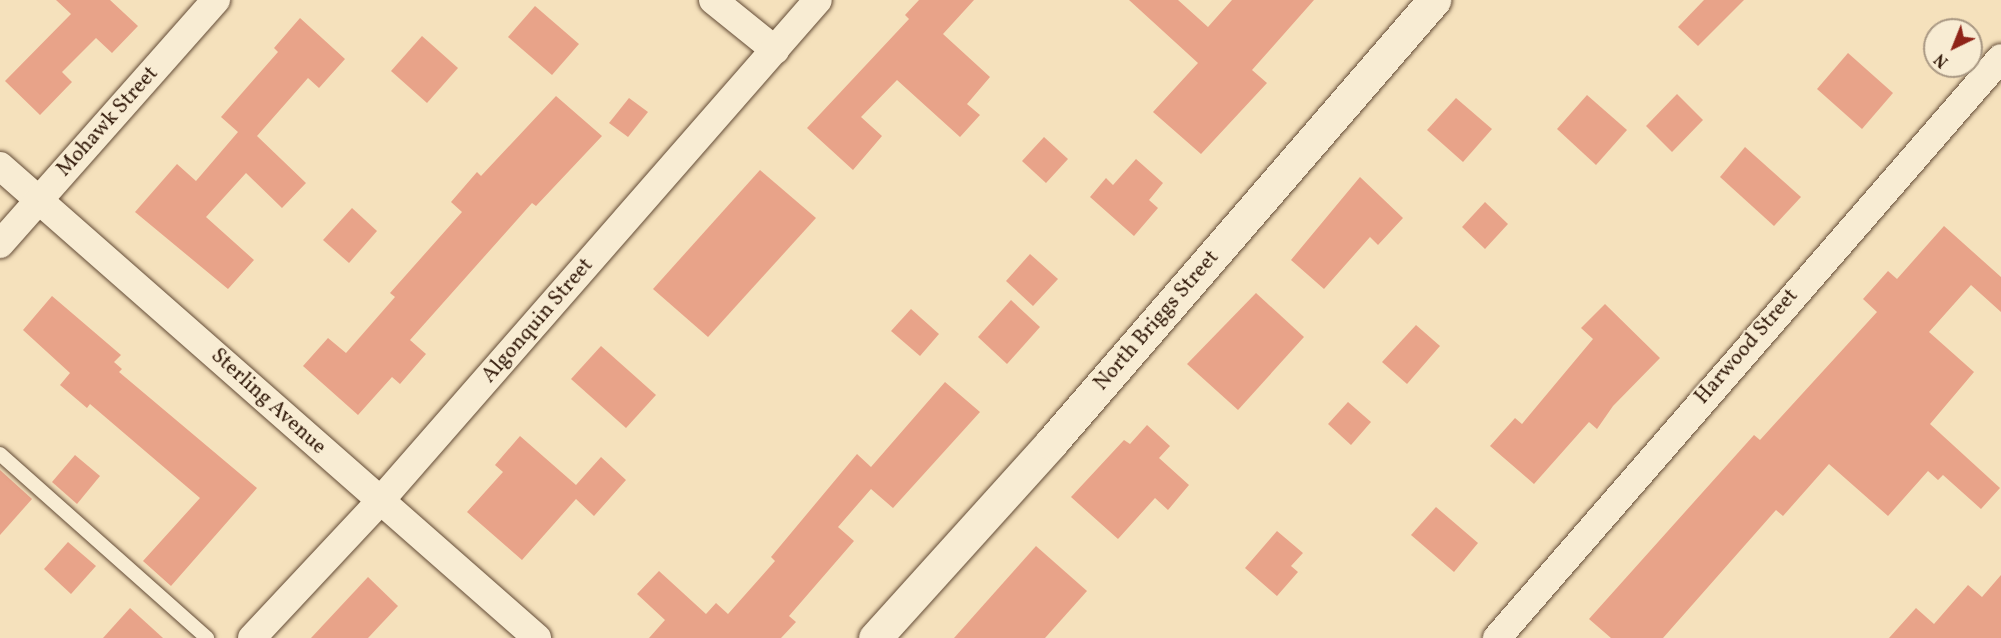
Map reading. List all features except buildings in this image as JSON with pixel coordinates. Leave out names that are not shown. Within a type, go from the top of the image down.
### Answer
[{"type":"street","name":"Mohawk Street","points":[[0,244],[216,0]]},
{"type":"street","points":[[713,0],[775,50]]},
{"type":"street","name":"Algonquin Street","points":[[252,638],[380,501],[818,0]]},
{"type":"street","name":"North Briggs Street","points":[[875,638],[1059,434],[1434,0]]},
{"type":"street","name":"Harwood Street","points":[[1497,638],[2001,58]]},
{"type":"street","name":"Sterling Avenue","points":[[0,166],[537,638]]},
{"type":"lane","points":[[0,454],[207,638]]}]
